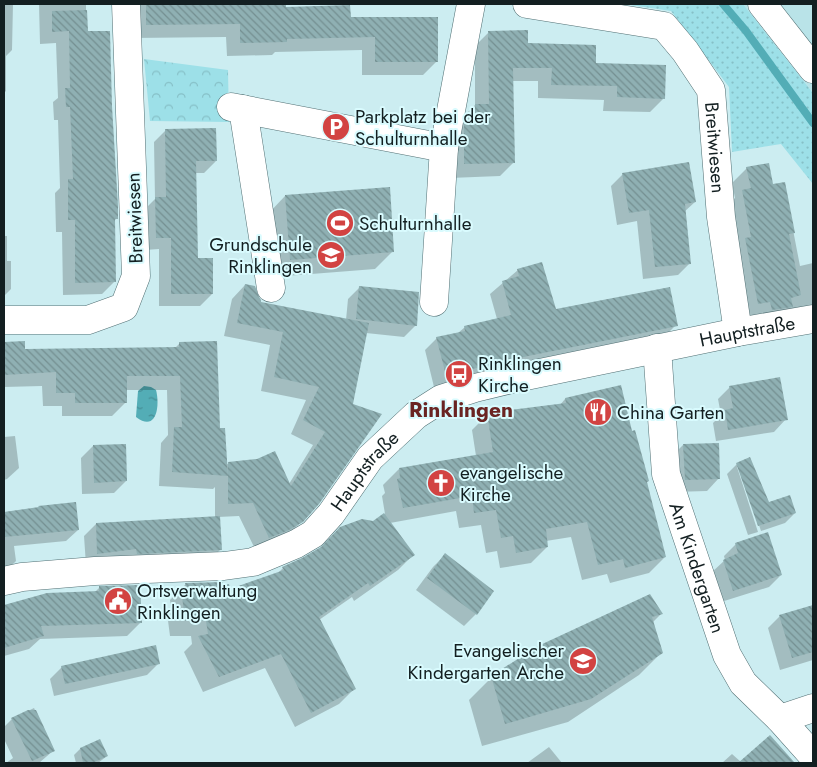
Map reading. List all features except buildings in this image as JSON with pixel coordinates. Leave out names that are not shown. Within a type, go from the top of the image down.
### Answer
[{"type":"street","name":"Breitwiesen","points":[[4,320],[88,320],[124,308],[136,276],[126,4]]},
{"type":"street","points":[[434,302],[444,148],[471,4]]},
{"type":"street","name":"Breitwiesen","points":[[527,4],[664,26],[685,51],[711,90],[721,217],[738,332]]},
{"type":"street","points":[[762,4],[813,69]]},
{"type":"street","points":[[271,288],[237,108],[444,148]]},
{"type":"street","name":"Hauptstraße","points":[[4,582],[22,577],[95,571],[224,566],[253,562],[289,547],[313,534],[331,514],[370,458],[416,415],[441,399],[516,378],[657,348],[813,319]]},
{"type":"street","name":"Am Kindergarten","points":[[657,348],[666,474],[727,655],[743,683],[780,719],[813,756]]},
{"type":"street","points":[[780,719],[813,708]]},
{"type":"shaded area","points":[[743,4],[813,4],[813,93]]},
{"type":"green space","points":[[624,4],[743,4],[813,93],[813,184],[781,144],[732,152],[729,87],[671,11]]},
{"type":"green space","points":[[144,59],[228,70],[229,122],[150,121]]},
{"type":"water","points":[[144,386],[156,390],[158,403],[155,415],[149,422],[136,417],[138,391]]},
{"type":"waterway","points":[[723,4],[746,31],[813,123]]},
{"type":"place","name":"Parkplatz bei der Schulturnhalle","points":[[336,127]]},
{"type":"place","name":"Schulturnhalle","points":[[340,223]]},
{"type":"place","name":"Grundschule Rinklingen","points":[[331,255]]},
{"type":"place","name":"Rinklingen Kirche","points":[[459,374]]},
{"type":"place","name":"China Garten","points":[[598,412]]},
{"type":"place","name":"evangelische Kirche","points":[[441,483]]},
{"type":"place","name":"Ortsverwaltung Rinklingen","points":[[118,601]]},
{"type":"place","name":"Evangelischer Kindergarten Arche","points":[[583,661]]},
{"type":"district","name":"Rinklingen","points":[[461,410]]}]
